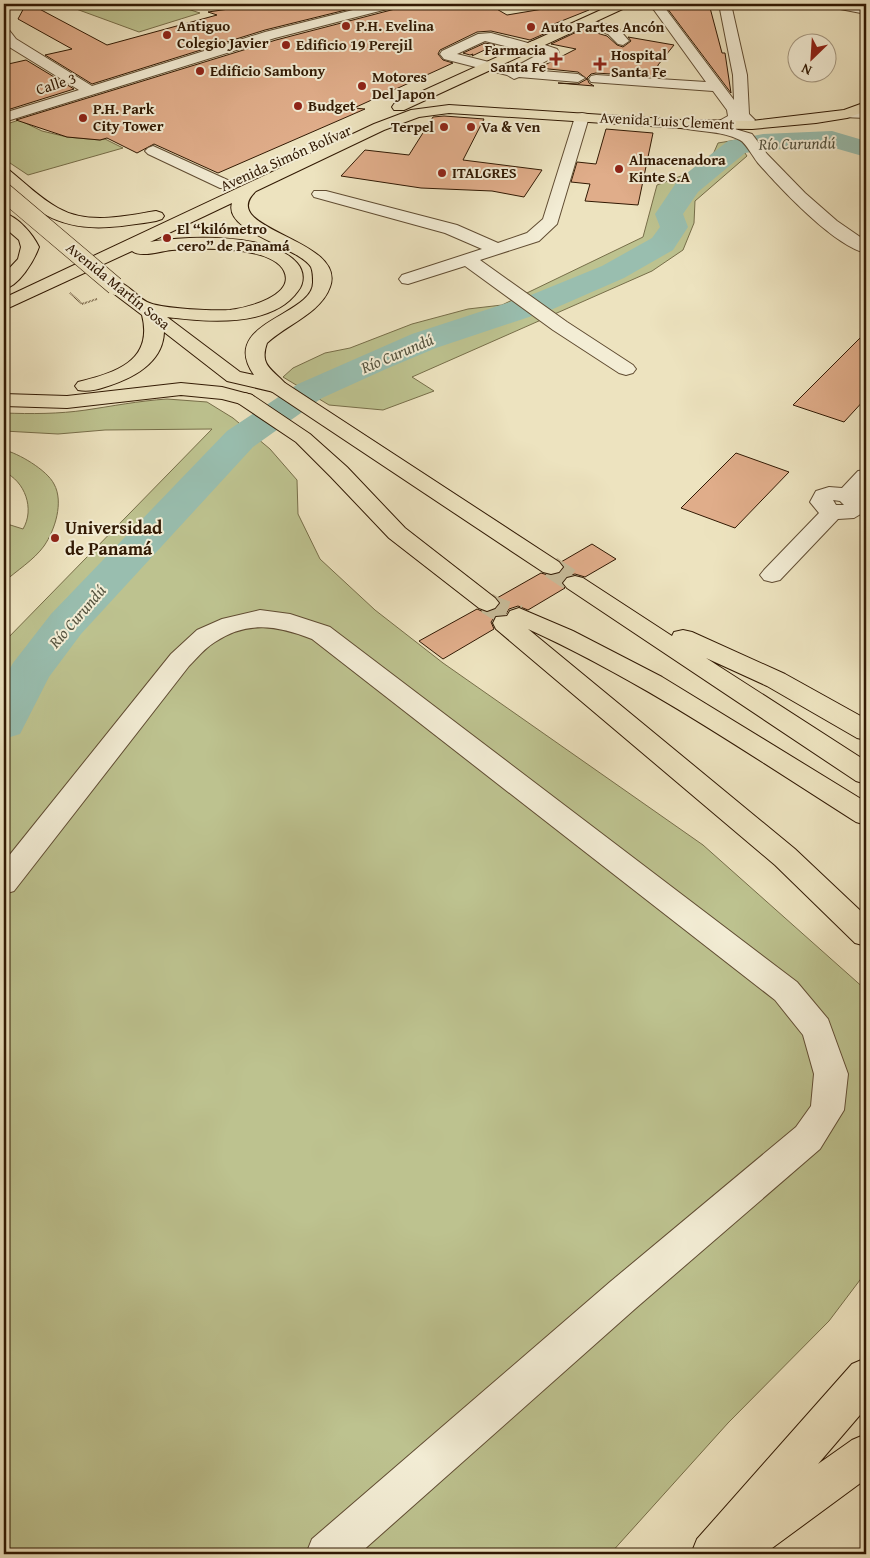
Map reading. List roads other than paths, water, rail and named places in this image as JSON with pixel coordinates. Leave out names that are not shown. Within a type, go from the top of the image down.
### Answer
[{"type":"main road","name":"Avenida Simón Bolívar","points":[[6,296],[156,216],[623,4]]},
{"type":"main road","points":[[466,109],[440,104],[436,100],[472,79],[485,68]]},
{"type":"main road","name":"Avenida Luis Clement","points":[[466,109],[681,124],[777,124],[847,114],[866,106]]},
{"type":"main road","name":"Avenida Simón Bolívar","points":[[6,296],[99,259],[379,127],[402,118],[432,111],[466,109]]},
{"type":"main road","points":[[4,173],[47,208],[66,218],[105,222],[156,216]]},
{"type":"main road","points":[[253,186],[240,200],[243,216],[256,228],[308,255],[317,264],[322,273],[321,287],[312,300],[267,332],[256,346],[254,356],[258,368],[280,388],[552,567]]},
{"type":"main road","name":"Avenida Martín Sosa","points":[[4,192],[115,286],[234,377],[280,388]]},
{"type":"main road","points":[[4,218],[26,238],[30,247],[26,260],[6,296]]},
{"type":"main road","points":[[4,384],[37,389],[63,388],[93,384],[118,376],[139,364],[151,350],[155,335],[146,310],[204,316],[241,314],[264,307],[283,297],[292,287],[294,275],[288,264],[283,260],[265,252],[241,246],[162,245],[130,250],[99,259]]},
{"type":"main road","name":"Avenida Martín Sosa","points":[[234,377],[247,401]]},
{"type":"main road","points":[[4,400],[68,401],[179,388],[214,390],[247,401],[303,438],[339,472],[396,533],[504,614],[785,857],[866,934]]},
{"type":"main road","points":[[575,582],[800,733],[866,774]]},
{"type":"main road","points":[[610,605],[776,680],[866,731]]},
{"type":"main road","points":[[504,614],[557,632],[658,686],[866,815]]},
{"type":"main road","points":[[712,1554],[866,1378]]},
{"type":"main road","points":[[729,1554],[866,1454]]},
{"type":"street","name":"Calle 3","points":[[4,118],[270,35],[392,4]]},
{"type":"street","points":[[653,4],[658,7],[734,110],[735,118],[724,124]]},
{"type":"street","points":[[725,4],[740,75],[742,116],[746,120],[762,124]]},
{"type":"street","points":[[834,4],[866,10]]},
{"type":"street","points":[[584,22],[614,31],[623,41]]},
{"type":"street","points":[[4,33],[11,42],[89,90]]},
{"type":"street","points":[[513,79],[552,52],[491,37],[483,37],[447,54],[513,79],[578,78]]},
{"type":"street","points":[[596,79],[690,85],[733,91],[740,89]]},
{"type":"street","points":[[847,114],[866,114]]},
{"type":"street","points":[[408,279],[533,237],[550,221],[582,117]]},
{"type":"street","points":[[681,124],[713,128],[750,142],[804,202],[855,242],[866,248]]},
{"type":"street","points":[[750,142],[758,129],[777,124]]},
{"type":"street","points":[[154,151],[226,185]]},
{"type":"street","points":[[320,194],[451,229],[497,249]]},
{"type":"street","points":[[467,259],[560,326],[626,369]]},
{"type":"street","points":[[772,575],[866,476]]},
{"type":"street","points":[[4,883],[180,660],[206,636],[231,625],[260,618],[290,622],[321,633],[786,991],[817,1029],[831,1074],[828,1110],[808,1138],[623,1295],[327,1554]]},
{"type":"waterway","name":"Río Curundú","points":[[4,723],[29,673],[66,624],[240,439],[310,391],[424,341],[542,302],[613,272],[663,244],[674,227],[669,214],[688,186],[737,147],[763,142],[832,139],[866,149]]},
{"type":"tunnel","points":[[551,567],[575,583]]},
{"type":"tunnel","points":[[487,603],[495,608],[519,616]]},
{"type":"place","name":"P.H. Evelina","points":[[346,26]]},
{"type":"place","name":"Auto Partes Ancón","points":[[531,27]]},
{"type":"place","name":"Antiguo Colegio Javier","points":[[167,35]]},
{"type":"place","name":"Edificio 19 Perejil","points":[[286,45]]},
{"type":"place","name":"Farmacia Santa Fe","points":[[556,59]]},
{"type":"place","name":"Hospital Santa Fe","points":[[600,64]]},
{"type":"place","name":"Edificio Sambony","points":[[200,71]]},
{"type":"place","name":"Motores Del Japon","points":[[362,86]]},
{"type":"place","name":"Budget","points":[[298,106]]},
{"type":"place","name":"P.H. Park City Tower","points":[[83,118]]},
{"type":"place","name":"Terpel","points":[[444,127]]},
{"type":"place","name":"Va & Ven","points":[[471,127]]},
{"type":"place","name":"Almacenadora Kinte S.A","points":[[619,169]]},
{"type":"place","name":"ITALGRES","points":[[442,173]]},
{"type":"place","name":"El “kilómetro cero” de Panamá","points":[[167,238]]},
{"type":"place","name":"Universidad de Panamá","points":[[55,538]]}]
